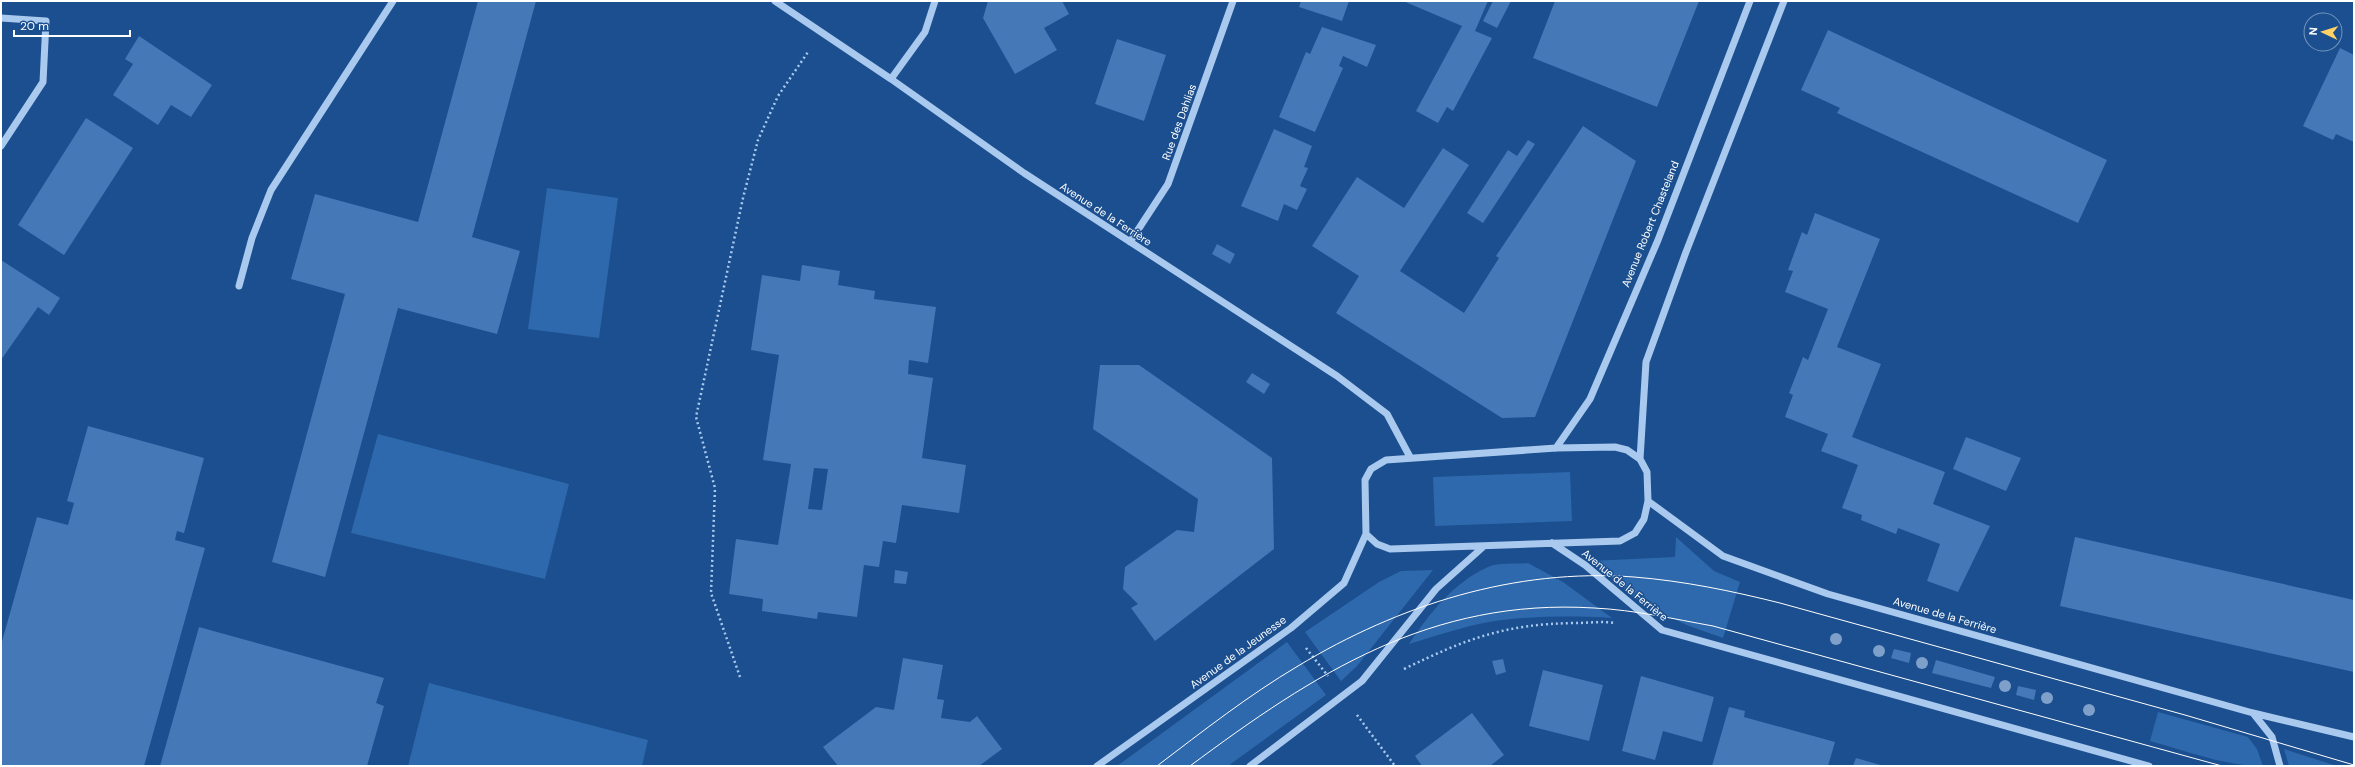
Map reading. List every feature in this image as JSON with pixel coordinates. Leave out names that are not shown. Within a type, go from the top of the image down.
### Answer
[{"type":"street","points":[[239,286],[252,238],[271,190],[393,1]]},
{"type":"street","name":"Avenue de la Ferrière","points":[[775,1],[891,79],[1024,173],[1337,376],[1387,414],[1410,457]]},
{"type":"street","points":[[891,79],[925,32],[935,1]]},
{"type":"street","name":"Rue des Dahlias","points":[[1130,242],[1168,184],[1233,1]]},
{"type":"street","name":"Avenue Robert Chasteland","points":[[1556,448],[1590,399],[1658,240],[1750,1]]},
{"type":"street","points":[[1640,459],[1627,450],[1615,447],[1556,448],[1410,457],[1386,460],[1371,469],[1365,480],[1366,534],[1377,544],[1390,549],[1483,547],[1620,541],[1634,533],[1644,519],[1648,501],[1646,472],[1640,459],[1646,362],[1689,245],[1784,1]]},
{"type":"street","points":[[1,18],[46,21],[43,82],[1,146]]},
{"type":"street","name":"Avenue de la Ferrière","points":[[1648,501],[1723,556],[1828,594],[2253,713],[2354,737]]},
{"type":"street","name":"Avenue de la Jeunesse","points":[[1097,766],[1292,628],[1344,583],[1366,534]]},
{"type":"street","name":"Avenue de la Ferrière","points":[[1552,543],[1585,565],[1662,630],[2149,766]]},
{"type":"street","points":[[1250,766],[1362,681],[1436,589],[1483,547]]},
{"type":"street","points":[[2253,713],[2272,737],[2280,766]]},
{"type":"path","points":[[740,677],[711,592],[715,488],[696,417],[743,198],[758,140],[778,96],[822,32]]},
{"type":"path","points":[[1362,681],[1390,676],[1456,644],[1511,628],[1556,623],[1620,624]]},
{"type":"shaded area","points":[[547,188],[618,198],[599,338],[528,329]]},
{"type":"shaded area","points":[[378,434],[569,484],[545,579],[351,533]]},
{"type":"shaded area","points":[[1570,472],[1572,521],[1435,526],[1433,477]]},
{"type":"shaded area","points":[[1676,537],[1714,571],[1740,582],[1723,638],[1689,626],[1644,605],[1590,561],[1675,557]]},
{"type":"shaded area","points":[[1528,563],[1563,582],[1612,618],[1549,617],[1498,621],[1459,629],[1409,644],[1434,610],[1464,581],[1492,565]]},
{"type":"shaded area","points":[[1433,570],[1357,666],[1341,681],[1305,632],[1379,582],[1401,571]]},
{"type":"shaded area","points":[[1287,642],[1326,695],[1228,766],[1117,766]]},
{"type":"shaded area","points":[[429,683],[648,740],[642,766],[408,766]]},
{"type":"shaded area","points":[[2158,712],[2248,737],[2257,749],[2263,766],[2234,764],[2220,761],[2150,741]]},
{"type":"shaded area","points":[[2284,749],[2337,766],[2289,766]]},
{"type":"building","points":[[478,1],[536,1],[472,237],[520,251],[497,334],[398,308],[325,577],[272,562],[345,294],[291,279],[315,194],[418,222]]},
{"type":"building","points":[[988,1],[1062,1],[1069,14],[1044,28],[1057,50],[1015,74],[983,18]]},
{"type":"building","points":[[1301,1],[1349,1],[1342,21],[1299,7]]},
{"type":"building","points":[[1403,1],[1488,1],[1475,31],[1492,38],[1453,111],[1447,107],[1438,123],[1416,111],[1462,26]]},
{"type":"building","points":[[1493,1],[1511,1],[1497,28],[1483,21]]},
{"type":"building","points":[[1555,1],[1699,1],[1657,107],[1533,58]]},
{"type":"building","points":[[1322,27],[1376,45],[1367,67],[1343,56],[1339,66],[1343,68],[1315,132],[1279,117],[1306,52],[1310,54]]},
{"type":"building","points":[[1828,30],[2107,160],[2078,223],[1837,113],[1840,108],[1801,90]]},
{"type":"building","points":[[139,36],[212,85],[191,117],[171,105],[158,125],[113,95],[133,64],[125,59]]},
{"type":"building","points":[[1117,39],[1166,55],[1144,121],[1095,104]]},
{"type":"building","points":[[2343,50],[2354,55],[2354,142],[2336,134],[2333,140],[2303,126],[2338,52],[2343,52]]},
{"type":"building","points":[[86,118],[133,148],[64,255],[18,225]]},
{"type":"building","points":[[1583,126],[1636,161],[1535,417],[1502,418],[1336,313],[1359,276],[1312,246],[1357,177],[1404,208],[1443,148],[1469,165],[1400,271],[1464,313],[1499,258],[1496,256]]},
{"type":"building","points":[[1274,129],[1312,146],[1304,167],[1308,168],[1300,186],[1307,189],[1297,210],[1284,204],[1278,221],[1241,206]]},
{"type":"building","points":[[1528,140],[1535,144],[1483,223],[1467,213],[1508,150],[1517,156]]},
{"type":"building","points":[[1815,213],[1880,239],[1837,347],[1881,364],[1852,437],[1945,472],[1933,504],[1990,526],[1958,592],[1927,581],[1940,544],[1898,528],[1896,534],[1861,520],[1862,515],[1842,508],[1858,465],[1821,451],[1828,434],[1785,417],[1793,395],[1789,393],[1803,357],[1808,360],[1828,309],[1785,292],[1793,271],[1788,270],[1802,232],[1807,235]]},
{"type":"building","points":[[1217,244],[1235,254],[1230,264],[1212,254]]},
{"type":"building","points":[[1,260],[60,298],[49,315],[38,307],[1,360]]},
{"type":"building","points":[[802,265],[840,271],[838,285],[875,291],[874,299],[936,307],[928,363],[909,360],[908,374],[933,378],[922,458],[966,465],[959,513],[902,505],[896,543],[883,541],[879,567],[864,565],[857,617],[818,612],[817,619],[762,611],[763,599],[729,594],[736,539],[778,545],[791,464],[763,460],[779,355],[751,350],[762,275],[800,281]],"holes":[[[814,468],[828,469],[822,510],[808,509]]]},
{"type":"building","points":[[1100,365],[1139,365],[1272,458],[1274,549],[1155,641],[1131,608],[1138,604],[1123,589],[1125,567],[1177,530],[1194,532],[1198,499],[1093,429]]},
{"type":"building","points":[[1252,373],[1270,384],[1264,394],[1246,382]]},
{"type":"building","points":[[88,426],[204,458],[184,533],[177,531],[175,540],[205,548],[144,766],[1,765],[1,645],[37,517],[68,525],[74,503],[67,501]]},
{"type":"building","points":[[1966,437],[2021,458],[2006,491],[1953,469]]},
{"type":"building","points":[[2075,537],[2354,600],[2354,672],[2060,606]]},
{"type":"building","points":[[895,570],[908,572],[906,584],[894,583]]},
{"type":"building","points":[[199,627],[384,678],[376,703],[384,706],[367,766],[160,766]]},
{"type":"building","points":[[1894,649],[1911,653],[1909,663],[1891,658]]},
{"type":"building","points":[[903,658],[943,665],[937,699],[944,700],[941,718],[970,722],[977,716],[1002,749],[979,766],[838,766],[823,747],[876,707],[894,710]]},
{"type":"building","points":[[1503,659],[1506,672],[1496,675],[1492,661]]},
{"type":"building","points":[[1936,660],[1995,677],[1991,688],[1932,673]]},
{"type":"building","points":[[1543,670],[1603,685],[1589,741],[1529,726]]},
{"type":"building","points":[[1641,676],[1714,697],[1702,742],[1663,731],[1655,760],[1622,751]]},
{"type":"building","points":[[2018,686],[2036,690],[2034,700],[2016,695]]},
{"type":"building","points":[[1729,707],[1745,711],[1744,717],[1835,742],[1828,766],[1712,766]]},
{"type":"building","points":[[1472,713],[1504,755],[1490,766],[1422,766],[1415,756]]},
{"type":"building","points":[[1856,758],[1884,766],[1853,766]]},
{"type":"tram line","points":[[1157,766],[1226,714],[1280,677],[1337,644],[1376,625],[1459,595],[1502,585],[1546,579],[1590,576],[1634,577],[1671,581],[1780,603],[2185,715],[2354,765]]},
{"type":"tram line","points":[[1190,766],[1283,701],[1330,673],[1378,648],[1428,629],[1480,615],[1535,608],[1609,609],[1713,626],[2222,766]]}]
